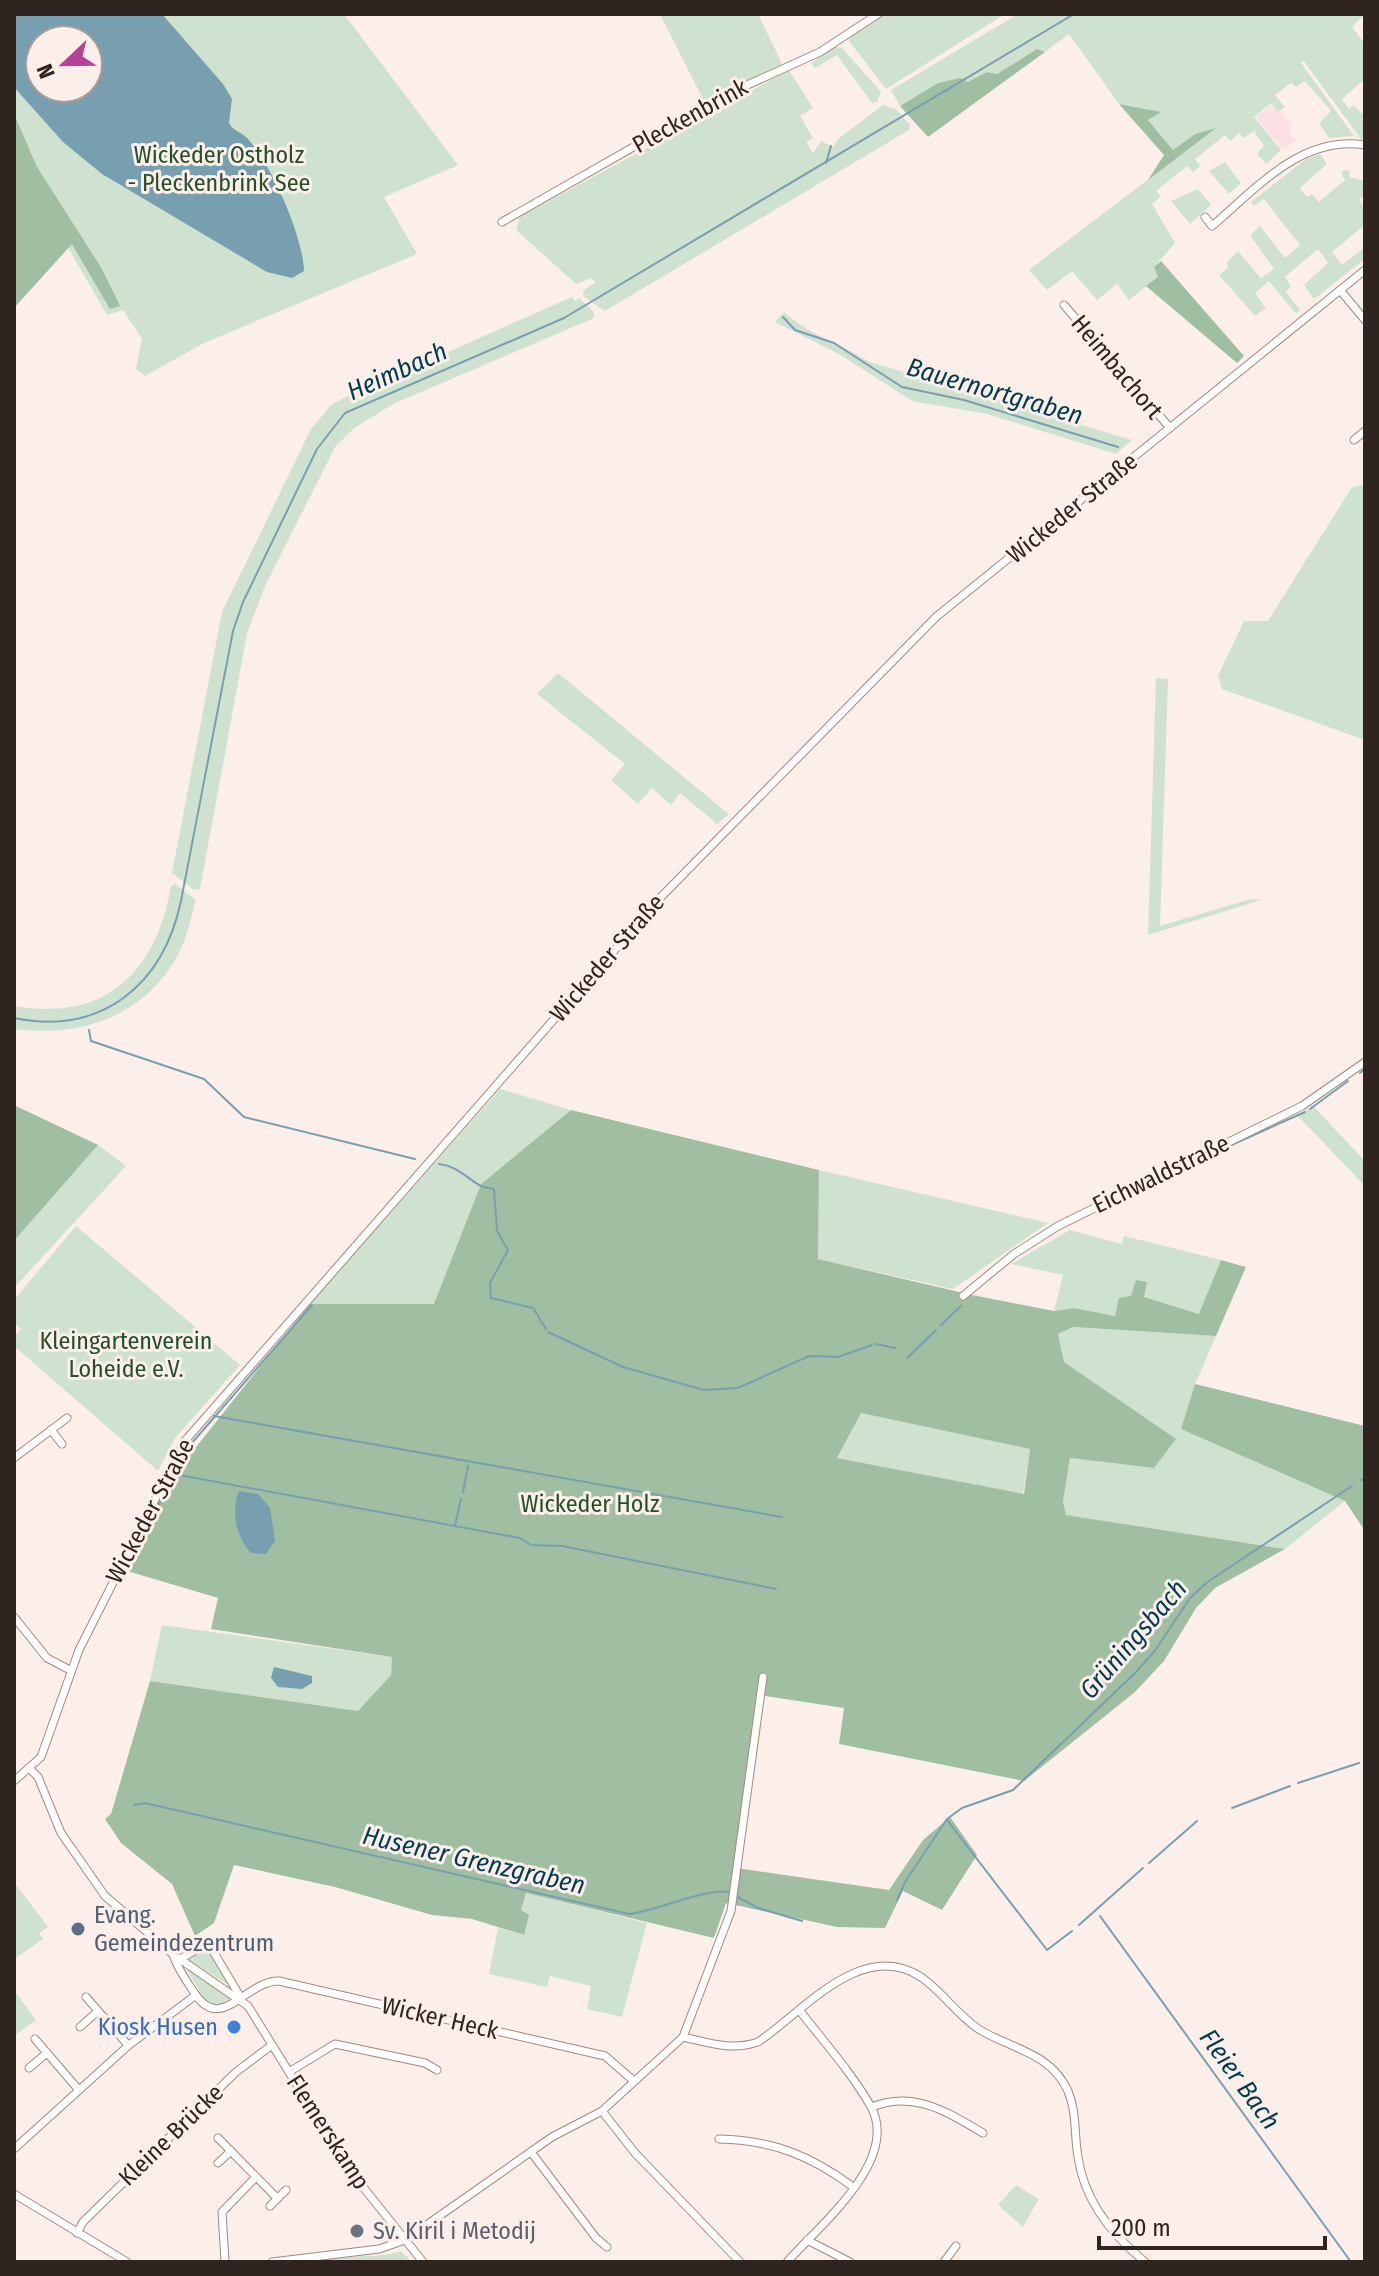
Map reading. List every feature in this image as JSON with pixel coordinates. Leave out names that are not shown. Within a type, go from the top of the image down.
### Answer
[{"type":"street","name":"Pleckenbrink","points":[[502,222],[721,97],[820,52],[878,14]]},
{"type":"street","points":[[1205,217],[1212,226],[1302,154],[1331,145],[1365,145]]},
{"type":"street","name":"Wickeder Straße","points":[[14,1781],[41,1757],[70,1670],[137,1530],[192,1431],[661,897],[936,617],[1365,270]]},
{"type":"street","points":[[1340,290],[1365,320]]},
{"type":"street","name":"Heimbachort","points":[[1064,305],[1170,428]]},
{"type":"street","points":[[1354,440],[1365,431]]},
{"type":"street","name":"Eichwaldstraße","points":[[963,1296],[1014,1254],[1058,1226],[1302,1106],[1365,1062]]},
{"type":"street","points":[[14,1458],[67,1418]]},
{"type":"street","points":[[51,1430],[62,1444]]},
{"type":"street","points":[[14,1617],[47,1658],[70,1670]]},
{"type":"street","points":[[272,2262],[379,2249],[405,2240],[531,2152],[602,2111],[683,2037],[733,1901],[763,1677]]},
{"type":"street","name":"Flemerskamp","points":[[29,1768],[38,1777],[61,1833],[86,1874],[116,1907],[176,1958],[241,1998]]},
{"type":"street","name":"Flemerskamp","points":[[176,1958],[202,1946],[210,1946],[351,2172],[423,2262]]},
{"type":"street","name":"Flemerskamp","points":[[176,1958],[196,1995]]},
{"type":"street","points":[[683,2037],[730,2048],[758,2042],[837,1983],[864,1969],[903,1968],[926,1980],[976,2027],[1039,2057],[1060,2078],[1072,2101],[1078,2159],[1098,2212],[1117,2238],[1145,2262]]},
{"type":"street","name":"Wicker Heck","points":[[241,1998],[269,1982],[279,1981],[605,2056],[634,2081]]},
{"type":"street","points":[[14,2149],[128,2045],[196,1995],[212,2010],[241,1998]]},
{"type":"street","points":[[86,1997],[128,2045]]},
{"type":"street","points":[[80,2027],[98,2011]]},
{"type":"street","points":[[787,2262],[869,2169],[877,2147],[872,2107],[800,2011]]},
{"type":"street","points":[[35,2039],[78,2089]]},
{"type":"street","points":[[289,2072],[335,2044],[425,2063],[437,2070]]},
{"type":"street","name":"Kleine Brücke","points":[[77,2233],[91,2213],[236,2072],[272,2045]]},
{"type":"street","points":[[29,2068],[47,2053]]},
{"type":"street","points":[[872,2107],[910,2101],[928,2103],[983,2133]]},
{"type":"street","points":[[602,2111],[635,2153],[740,2262]]},
{"type":"street","points":[[218,2138],[277,2198]]},
{"type":"street","points":[[719,2139],[742,2139],[812,2158],[853,2187]]},
{"type":"street","points":[[218,2163],[231,2151]]},
{"type":"street","points":[[531,2152],[596,2238],[607,2247]]},
{"type":"street","points":[[225,2262],[222,2212],[256,2177]]},
{"type":"street","points":[[270,2206],[286,2190]]},
{"type":"street","points":[[14,2194],[127,2262]]},
{"type":"street","points":[[807,2240],[850,2262]]},
{"type":"street","points":[[944,2262],[956,2246]]},
{"type":"shaded area","points":[[1271,104],[1293,126],[1288,130],[1296,140],[1284,151],[1256,117]]},
{"type":"green space","name":"Wickeder Ostholz - Pleckenbrink See","points":[[14,14],[344,14],[458,165],[384,197],[417,254],[204,343],[145,376],[136,369],[142,339],[123,310],[107,315],[14,154]]},
{"type":"green space","points":[[660,14],[758,14],[782,64],[704,101]]},
{"type":"green space","points":[[882,14],[1005,14],[886,89],[849,41],[851,34]]},
{"type":"green space","points":[[1018,14],[1365,14],[1352,27],[1365,44],[1365,79],[1342,99],[1349,109],[1354,105],[1362,114],[1365,112],[1365,139],[1361,139],[1303,60],[1301,63],[1354,136],[1329,138],[1319,123],[1331,111],[1305,81],[1296,87],[1291,83],[1275,95],[1285,107],[1278,112],[1271,103],[1254,117],[1281,150],[1266,164],[1257,154],[1264,146],[1254,131],[1244,138],[1239,133],[1230,141],[1225,135],[1195,159],[1200,166],[1193,172],[1187,166],[1156,191],[1161,197],[1152,204],[1175,243],[1154,267],[1158,277],[1129,300],[1117,284],[1097,300],[1072,271],[1047,290],[1029,270],[1213,130],[1195,134],[1173,150],[1148,120],[1159,112],[1119,104],[1069,34],[1045,52],[1037,49],[997,74],[987,72],[968,83],[938,83],[900,106],[891,90]]},
{"type":"green space","points":[[835,46],[842,48],[881,92],[877,102],[872,103],[837,55],[815,68],[811,63]]},
{"type":"green space","points":[[1037,49],[1045,52],[928,137],[900,106],[938,83],[960,78],[968,82],[987,72],[997,74]]},
{"type":"green space","points":[[789,70],[813,108],[800,116],[813,138],[806,142],[813,153],[821,141],[833,147],[838,139],[883,105],[896,109],[910,125],[909,130],[605,311],[583,296],[584,290],[595,283],[592,278],[576,284],[516,230],[520,217]]},
{"type":"green space","points":[[1119,104],[1161,112],[1148,120],[1173,150],[1195,134],[1216,128],[1148,180],[1164,155]]},
{"type":"green space","points":[[14,114],[37,167],[102,269],[120,306],[110,309],[72,244],[14,308]]},
{"type":"green space","points":[[1320,154],[1327,164],[1300,188],[1307,197],[1312,194],[1319,202],[1345,180],[1341,173],[1344,170],[1350,171],[1349,177],[1365,181],[1365,195],[1359,200],[1365,208],[1365,225],[1332,252],[1342,265],[1365,247],[1365,259],[1314,299],[1304,285],[1328,263],[1318,249],[1285,277],[1291,286],[1286,292],[1300,310],[1296,314],[1269,281],[1255,293],[1266,308],[1255,316],[1219,275],[1228,268],[1227,262],[1238,251],[1261,278],[1274,269],[1250,235],[1260,226],[1285,258],[1300,245],[1264,199],[1254,206],[1251,202],[1306,159]]},
{"type":"green space","points":[[1225,162],[1241,183],[1229,194],[1209,171]]},
{"type":"green space","points":[[1198,189],[1211,205],[1190,224],[1171,201]]},
{"type":"green space","points":[[1161,261],[1244,356],[1237,363],[1146,286],[1158,277],[1154,267]]},
{"type":"green space","points":[[572,297],[575,301],[579,298],[594,312],[594,318],[395,403],[354,428],[335,447],[265,586],[247,634],[200,889],[194,890],[172,873],[222,612],[311,429],[331,405],[344,398]]},
{"type":"green space","points":[[784,312],[814,333],[870,362],[1132,440],[1116,454],[987,414],[912,401],[839,354],[775,322]]},
{"type":"green space","points":[[1365,485],[1365,740],[1222,689],[1218,676],[1244,621],[1268,621],[1352,487]]},
{"type":"green space","points":[[558,673],[729,814],[717,824],[680,793],[671,805],[652,788],[638,804],[611,780],[625,764],[537,694]]},
{"type":"green space","points":[[1156,678],[1168,679],[1160,926],[1251,899],[1261,900],[1148,935]]},
{"type":"green space","points":[[175,884],[196,900],[189,925],[172,965],[141,999],[123,1012],[82,1027],[37,1031],[14,1029],[14,1006],[46,1009],[75,1006],[100,998],[121,985],[139,966],[153,944],[164,917],[171,886]]},
{"type":"green space","points":[[500,1089],[571,1110],[481,1184],[434,1305],[310,1304]]},
{"type":"green space","points":[[14,1105],[98,1145],[14,1241]]},
{"type":"green space","points":[[1313,1106],[1365,1161],[1365,1186],[1298,1116]]},
{"type":"green space","name":"Wickeder Holz","points":[[571,1110],[819,1170],[818,1259],[972,1295],[1054,1311],[1074,1308],[1115,1316],[1119,1298],[1131,1296],[1136,1280],[1147,1282],[1144,1297],[1199,1314],[1221,1260],[1246,1267],[1216,1336],[1073,1327],[1058,1334],[1064,1362],[1176,1439],[1154,1468],[1070,1458],[1063,1502],[1066,1515],[1285,1549],[1215,1588],[1196,1608],[1164,1661],[1135,1692],[1024,1781],[839,1744],[844,1708],[758,1695],[736,1868],[889,1890],[923,1840],[950,1817],[977,1855],[942,1910],[903,1891],[885,1928],[837,1927],[726,1903],[714,1938],[526,1893],[521,1910],[529,1915],[524,1935],[472,1919],[432,1915],[335,1887],[234,1865],[214,1923],[195,1936],[172,1884],[121,1843],[105,1819],[111,1814],[150,1681],[358,1711],[391,1675],[392,1657],[211,1629],[218,1598],[124,1570],[169,1481],[310,1304],[434,1304],[481,1184]],"holes":[[[861,1413],[1030,1449],[1024,1494],[837,1458]]]},
{"type":"green space","points":[[98,1145],[126,1166],[14,1288],[14,1241]]},
{"type":"green space","points":[[819,1170],[1048,1223],[953,1289],[818,1259]]},
{"type":"green space","name":"Kleingartenverein Loheide e.V.","points":[[76,1226],[240,1365],[175,1438],[158,1471],[14,1346],[14,1337],[21,1329],[14,1323],[14,1300]]},
{"type":"green space","points":[[1070,1230],[1122,1244],[1124,1236],[1221,1260],[1200,1314],[1143,1297],[1136,1280],[1131,1296],[1115,1316],[1074,1308],[1054,1311],[1063,1275],[1011,1264]]},
{"type":"green space","points":[[1073,1327],[1216,1336],[1195,1384],[1181,1429],[1345,1501],[1285,1549],[1066,1515],[1063,1502],[1070,1458],[1154,1468],[1175,1439],[1064,1362],[1058,1334]]},
{"type":"green space","points":[[1195,1384],[1365,1426],[1365,1531],[1345,1501],[1181,1429]]},
{"type":"green space","points":[[861,1413],[1030,1449],[1023,1494],[837,1458]]},
{"type":"green space","points":[[162,1625],[392,1657],[391,1675],[359,1711],[150,1681]]},
{"type":"green space","points":[[14,1882],[48,1927],[39,1933],[43,1939],[14,1959]]},
{"type":"green space","points":[[526,1893],[647,1923],[622,2017],[587,2009],[591,1986],[550,1976],[547,1987],[489,1974],[498,1928],[523,1935],[521,1910]]},
{"type":"green space","points":[[201,1951],[212,1955],[232,1987],[187,1960]]},
{"type":"green space","points":[[186,1968],[232,1997],[217,2006],[206,2002]]},
{"type":"green space","points":[[14,1990],[36,2020],[14,2036]]},
{"type":"green space","points":[[1016,2185],[1039,2199],[1023,2227],[998,2205]]},
{"type":"green space","points":[[401,2251],[412,2262],[316,2262],[380,2255]]},
{"type":"water","points":[[14,14],[162,14],[223,84],[232,99],[229,123],[248,139],[276,183],[298,239],[304,271],[292,278],[267,272],[102,174],[63,142],[29,104],[104,104],[104,24],[24,24],[24,98],[14,87]]},
{"type":"water","points":[[239,1491],[258,1494],[270,1508],[275,1541],[266,1554],[251,1553],[242,1540],[235,1515]]},
{"type":"water","points":[[274,1667],[312,1676],[312,1683],[302,1689],[278,1687],[271,1678]]},
{"type":"waterway","name":"Heimbach","points":[[14,1018],[46,1022],[75,1019],[101,1011],[124,998],[143,980],[160,957],[181,901],[233,631],[243,602],[317,449],[345,413],[564,318],[1074,14]]},
{"type":"waterway","points":[[826,163],[831,146]]},
{"type":"waterway","name":"Bauernortgraben","points":[[783,317],[795,330],[834,343],[902,387],[964,400],[1118,447]]},
{"type":"waterway","points":[[89,1030],[91,1041],[204,1079],[244,1117],[415,1159]]},
{"type":"waterway","points":[[1360,1073],[1365,1069]]},
{"type":"waterway","points":[[1310,1109],[1348,1081]]},
{"type":"waterway","points":[[1218,1151],[1305,1112]]},
{"type":"waterway","points":[[439,1164],[457,1170],[481,1186],[494,1189],[497,1231],[508,1250],[490,1283],[491,1298],[533,1308],[546,1329]]},
{"type":"waterway","points":[[191,1444],[312,1305]]},
{"type":"waterway","points":[[941,1325],[961,1306]]},
{"type":"waterway","points":[[907,1358],[936,1330]]},
{"type":"waterway","points":[[548,1332],[623,1367],[704,1390],[738,1388],[809,1356],[838,1357],[872,1345]]},
{"type":"waterway","points":[[876,1344],[895,1348]]},
{"type":"waterway","points":[[214,1416],[782,1517]]},
{"type":"waterway","points":[[463,1492],[468,1466]]},
{"type":"waterway","points":[[151,1519],[174,1476],[179,1475],[520,1538],[531,1545],[562,1546],[776,1589]]},
{"type":"waterway","name":"Grüningsbach","points":[[1361,1480],[1365,1478]]},
{"type":"waterway","name":"Grüningsbach","points":[[897,1900],[905,1882],[947,1819],[962,1808],[1013,1790],[1135,1673],[1154,1652],[1190,1598],[1206,1583],[1352,1486]]},
{"type":"waterway","points":[[455,1525],[461,1499]]},
{"type":"waterway","points":[[1298,1783],[1359,1763]]},
{"type":"waterway","points":[[1232,1808],[1290,1786]]},
{"type":"waterway","name":"Husener Grenzgraben","points":[[134,1805],[145,1803],[629,1914],[711,1893],[731,1893]]},
{"type":"waterway","points":[[947,1820],[1047,1950],[1072,1931]]},
{"type":"waterway","points":[[1149,1863],[1197,1821]]},
{"type":"waterway","points":[[1079,1925],[1143,1868]]},
{"type":"waterway","name":"Husener Grenzgraben","points":[[736,1896],[758,1908],[802,1921]]},
{"type":"waterway","name":"Fleier Bach","points":[[1100,1916],[1351,2262]]},
{"type":"waterway","points":[[350,2262],[374,2262]]},
{"type":"place","name":"Evang. Gemeindezentrum","points":[[78,1929]]},
{"type":"place","name":"Kiosk Husen","points":[[234,2027]]},
{"type":"place","name":"Sv. Kiril i Metodij","points":[[357,2231]]}]
